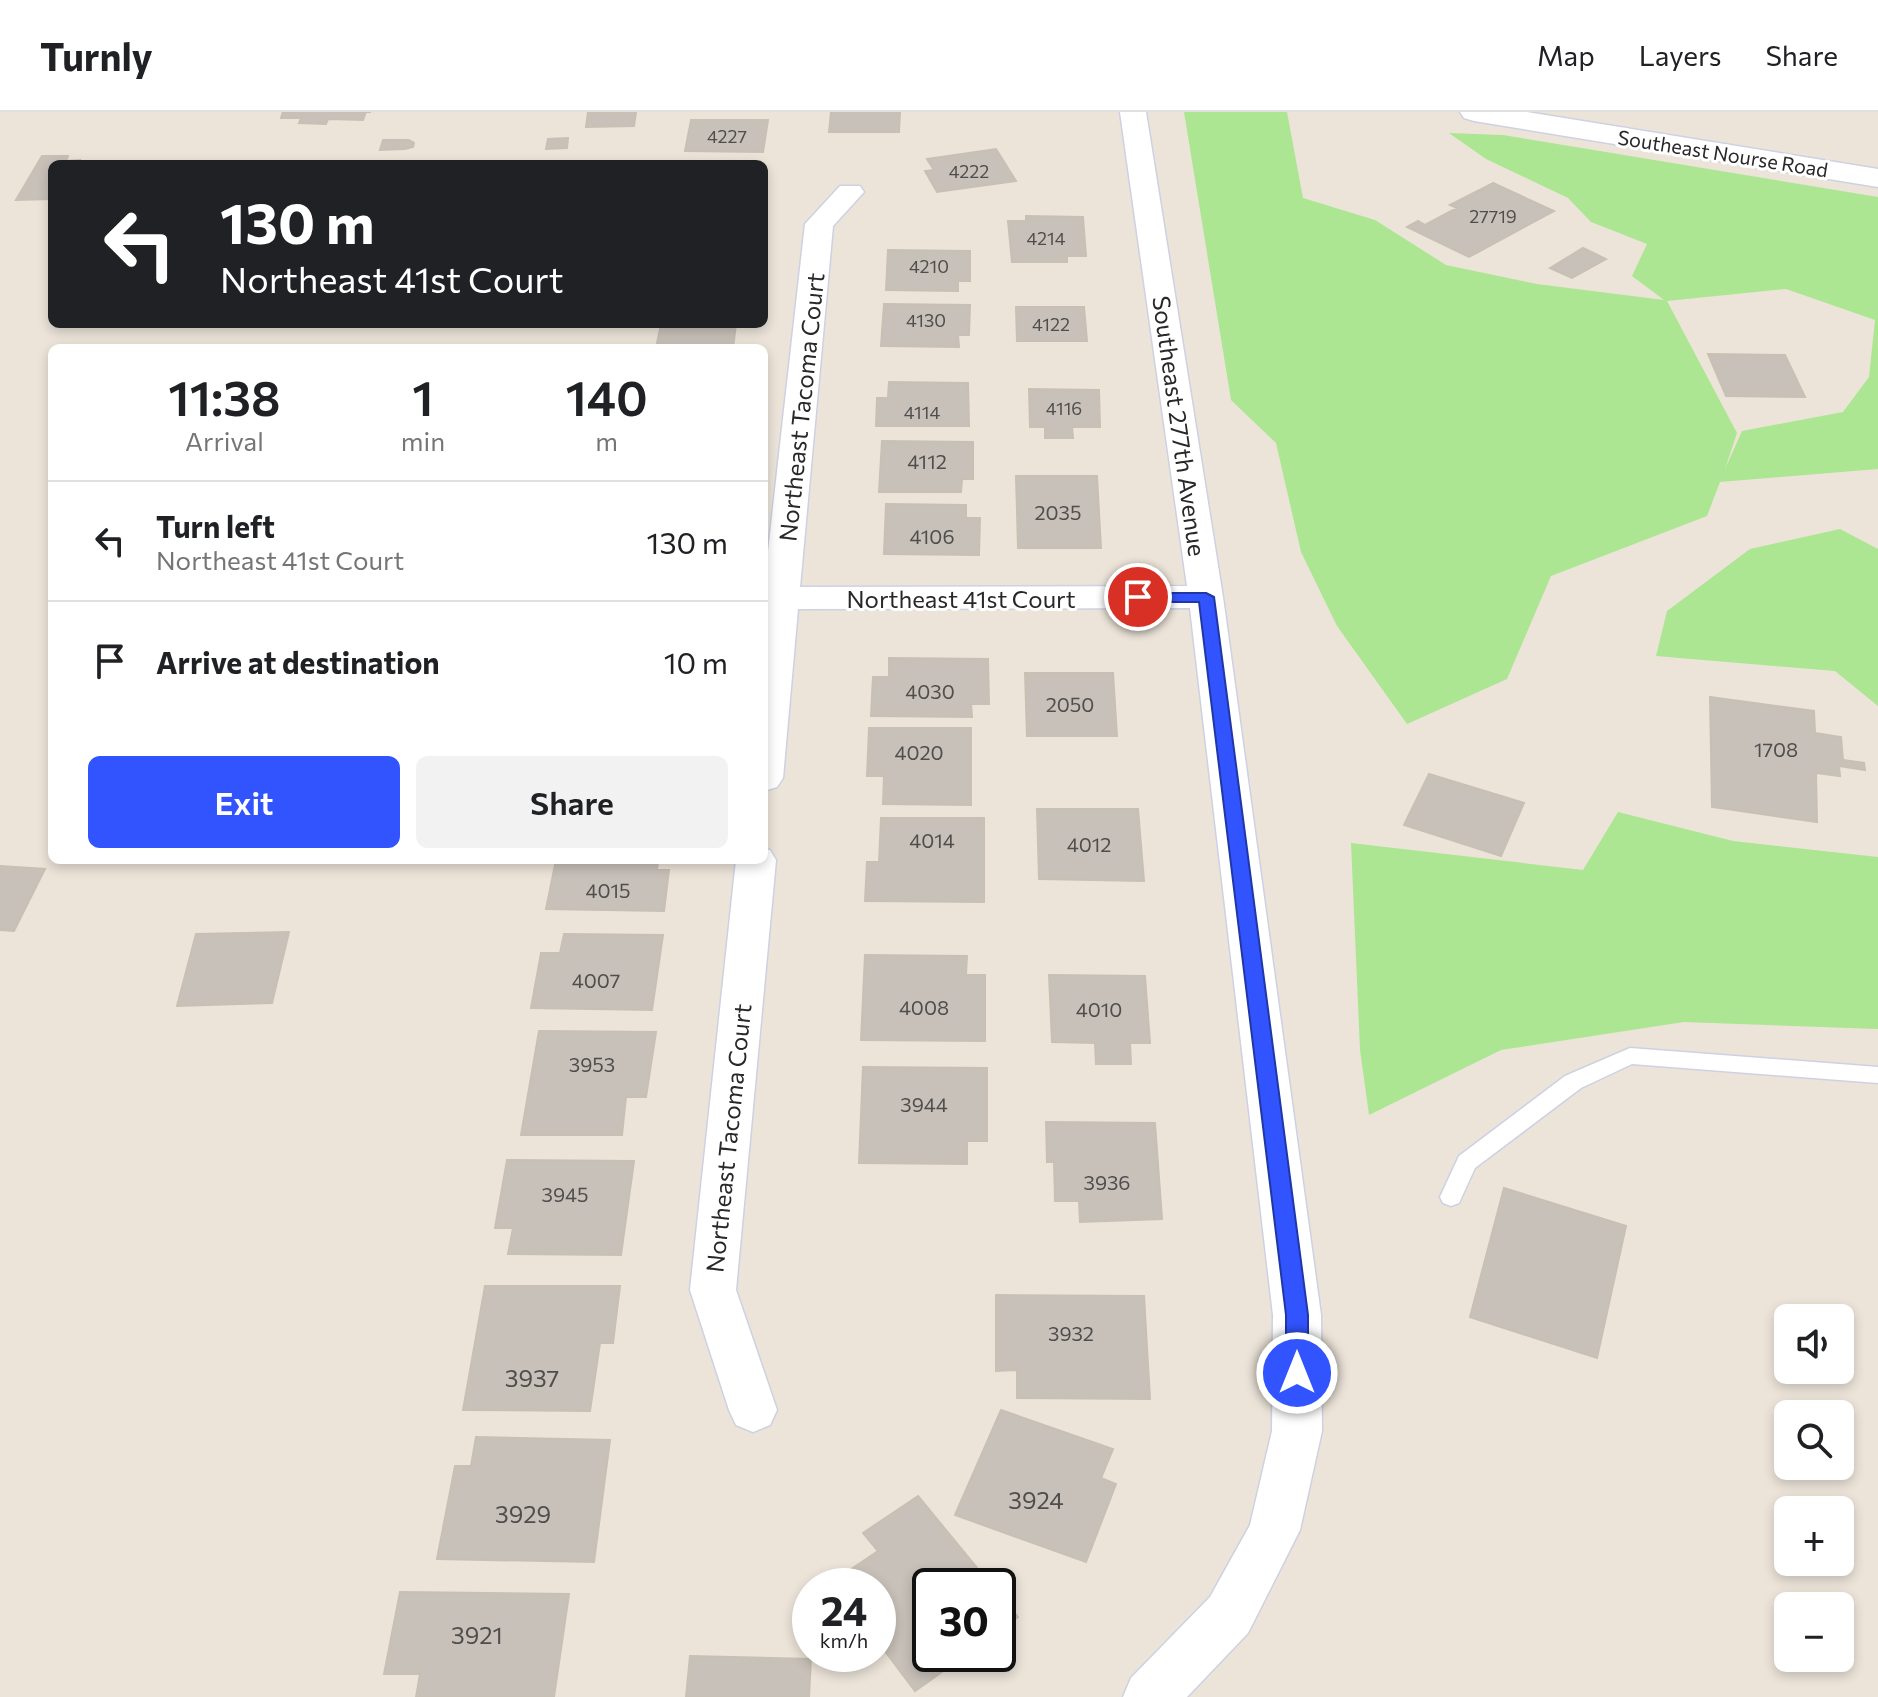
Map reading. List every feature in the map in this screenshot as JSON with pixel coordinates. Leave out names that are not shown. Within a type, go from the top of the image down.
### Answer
[{"type":"street","name":"Southeast 277th Avenue","points":[[1133,112],[1206,597],[1297,1315],[1297,1431],[1274,1530],[1229,1615],[1150,1697]]},
{"type":"street","name":"Southeast Nourse Road","points":[[1474,112],[1878,178]]},
{"type":"street","name":"Northeast Tacoma Court","points":[[768,698],[773,598],[819,224],[850,192]]},
{"type":"street","name":"Northeast 41st Court","points":[[773,598],[1206,597]]},
{"type":"street","name":"Northeast Tacoma Court","points":[[753,1410],[713,1290],[756,864]]},
{"type":"lane","points":[[1451,1197],[1467,1162],[1573,1082],[1630,1056],[1878,1075]]},
{"type":"green space","points":[[1184,112],[1287,112],[1303,198],[1375,220],[1446,265],[1537,284],[1664,300],[1632,276],[1647,244],[1591,222],[1568,198],[1486,159],[1449,133],[1503,135],[1878,197],[1878,469],[1720,482],[1707,516],[1551,576],[1507,679],[1407,724],[1337,626],[1301,552],[1276,443],[1231,400]],"holes":[[[1786,289],[1875,320],[1869,377],[1843,412],[1742,431],[1725,469],[1737,433],[1667,301]]]},
{"type":"green space","points":[[1840,529],[1878,549],[1878,706],[1835,671],[1656,656],[1667,611],[1750,549]]},
{"type":"green space","points":[[1618,812],[1733,841],[1878,857],[1878,1029],[1684,1022],[1501,1050],[1369,1115],[1360,1050],[1351,843],[1583,870]]},
{"type":"building","points":[[283,112],[366,112],[363,120],[328,119],[326,124],[299,123],[301,118],[281,118]]},
{"type":"building","points":[[588,112],[636,112],[634,126],[586,127]]},
{"type":"building","points":[[831,112],[900,112],[899,132],[829,132]]},
{"type":"building","points":[[691,120],[768,120],[763,152],[685,151]]},
{"type":"building","points":[[568,138],[567,148],[546,149],[548,139]]},
{"type":"building","points":[[383,140],[409,140],[414,143],[413,147],[405,149],[380,150]]},
{"type":"building","points":[[996,149],[1016,181],[937,192],[925,171],[934,170],[927,159]]},
{"type":"building","points":[[42,156],[68,156],[66,160],[48,160],[48,199],[16,200]]},
{"type":"building","points":[[1493,183],[1554,211],[1469,257],[1407,227],[1418,221],[1425,225],[1457,208],[1450,205]]},
{"type":"building","points":[[1026,216],[1083,217],[1086,256],[1067,256],[1067,262],[1012,262],[1008,221],[1026,221]]},
{"type":"building","points":[[1583,248],[1606,259],[1572,278],[1550,268]]},
{"type":"building","points":[[888,250],[970,251],[970,281],[958,281],[958,291],[886,290]]},
{"type":"building","points":[[884,304],[970,305],[969,335],[958,335],[959,347],[881,346]]},
{"type":"building","points":[[1016,307],[1084,307],[1087,341],[1017,341]]},
{"type":"building","points":[[660,328],[736,328],[734,344],[657,344]]},
{"type":"building","points":[[1708,354],[1785,355],[1805,397],[1726,396]]},
{"type":"building","points":[[889,382],[968,383],[969,426],[876,426],[877,398],[888,398]]},
{"type":"building","points":[[1029,389],[1099,390],[1100,427],[1072,427],[1073,438],[1045,438],[1045,427],[1030,427]]},
{"type":"building","points":[[882,441],[973,442],[973,479],[962,479],[961,492],[879,492]]},
{"type":"building","points":[[1016,476],[1097,476],[1101,548],[1018,548]]},
{"type":"building","points":[[886,504],[966,505],[966,518],[980,518],[979,555],[884,554]]},
{"type":"building","points":[[889,658],[988,659],[989,704],[971,704],[972,717],[871,716],[873,677],[889,677]]},
{"type":"building","points":[[1025,673],[1113,673],[1117,736],[1027,736]]},
{"type":"building","points":[[1710,697],[1814,711],[1815,733],[1841,737],[1843,760],[1864,763],[1865,770],[1839,766],[1840,776],[1816,773],[1817,822],[1712,807]]},
{"type":"building","points":[[869,728],[971,728],[971,805],[883,804],[884,776],[867,776]]},
{"type":"building","points":[[1429,774],[1524,803],[1501,856],[1404,825]]},
{"type":"building","points":[[1037,809],[1138,809],[1144,881],[1039,879]]},
{"type":"building","points":[[881,818],[984,818],[984,902],[865,901],[867,862],[879,862]]},
{"type":"building","points":[[555,864],[658,864],[657,870],[669,870],[664,911],[546,909]]},
{"type":"building","points":[[0,866],[45,869],[14,931],[0,930]]},
{"type":"building","points":[[289,932],[272,1003],[177,1006],[196,934]]},
{"type":"building","points":[[564,934],[663,935],[652,1010],[531,1008],[541,953],[560,953]]},
{"type":"building","points":[[865,955],[967,956],[966,975],[985,975],[985,1041],[861,1040]]},
{"type":"building","points":[[1049,975],[1145,976],[1150,1043],[1130,1043],[1131,1064],[1096,1064],[1095,1043],[1052,1042]]},
{"type":"building","points":[[539,1031],[656,1032],[646,1097],[626,1097],[622,1135],[521,1135]]},
{"type":"building","points":[[863,1067],[987,1068],[987,1141],[967,1141],[967,1164],[859,1163]]},
{"type":"building","points":[[1046,1122],[1155,1123],[1162,1219],[1080,1222],[1079,1201],[1055,1201],[1054,1162],[1047,1162]]},
{"type":"building","points":[[507,1160],[634,1161],[621,1255],[508,1254],[513,1228],[495,1228]]},
{"type":"building","points":[[1504,1188],[1626,1226],[1597,1358],[1470,1317]]},
{"type":"building","points":[[485,1286],[620,1286],[613,1343],[600,1343],[590,1411],[463,1410]]},
{"type":"building","points":[[996,1295],[1144,1296],[1150,1399],[1017,1398],[1017,1370],[996,1371]]},
{"type":"building","points":[[1001,1410],[1113,1449],[1101,1478],[1116,1484],[1086,1562],[955,1515]]},
{"type":"building","points":[[476,1437],[610,1440],[594,1562],[437,1559],[455,1466],[471,1466]]},
{"type":"building","points":[[918,1496],[977,1568],[912,1568],[912,1672],[942,1672],[915,1691],[896,1666],[896,1568],[853,1568],[878,1551],[863,1533]]},
{"type":"building","points":[[400,1592],[569,1594],[554,1697],[416,1697],[420,1674],[384,1674]]},
{"type":"building","points":[[690,1656],[792,1659],[792,1672],[810,1672],[809,1697],[686,1697]]},
{"type":"route","points":[[1138,597],[1206,597],[1297,1315],[1297,1373]]}]
